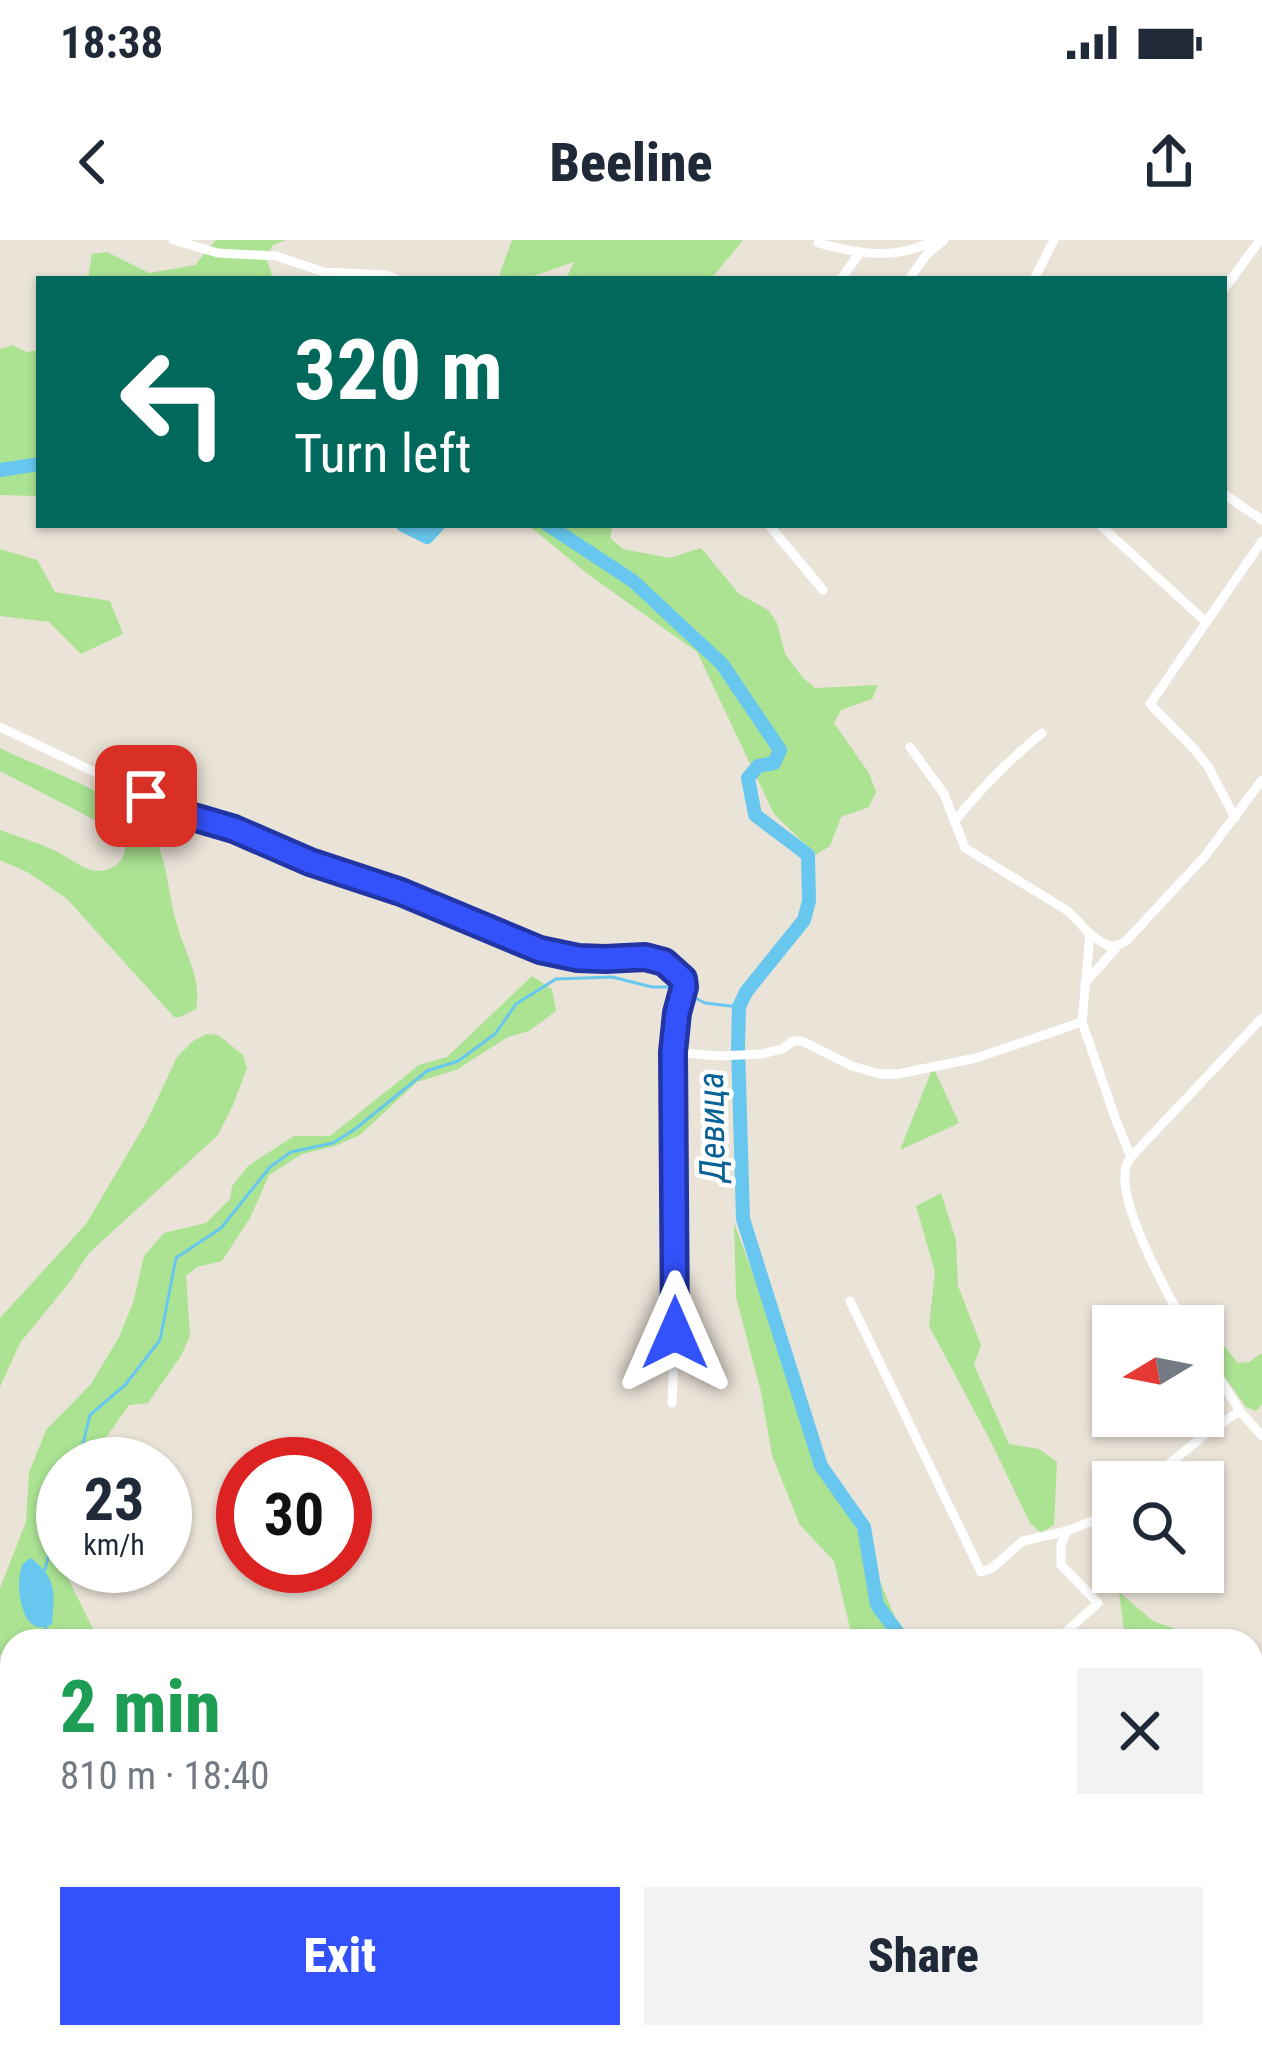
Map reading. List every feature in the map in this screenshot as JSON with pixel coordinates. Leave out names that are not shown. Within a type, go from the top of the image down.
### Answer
[{"type":"street","points":[[172,240],[218,253],[276,256],[324,272],[389,276]]},
{"type":"street","points":[[818,243],[859,254],[894,254],[935,240]]},
{"type":"street","points":[[911,276],[944,240]]},
{"type":"street","points":[[1036,276],[1054,240]]},
{"type":"street","points":[[1227,285],[1260,240]]},
{"type":"street","points":[[843,276],[859,254]]},
{"type":"street","points":[[1227,496],[1262,520]]},
{"type":"street","points":[[771,528],[823,590]]},
{"type":"street","points":[[1103,528],[1206,622]]},
{"type":"street","points":[[1235,818],[1209,768],[1150,704],[1262,541]]},
{"type":"street","points":[[0,727],[183,814],[401,892],[540,950],[578,958],[655,958],[674,969],[684,987],[673,1052],[677,1298],[672,1403]]},
{"type":"street","points":[[954,822],[1009,760],[1042,733]]},
{"type":"street","points":[[910,747],[946,797],[965,848],[1068,911],[1090,934],[1116,948]]},
{"type":"street","points":[[1085,983],[1205,856],[1262,780]]},
{"type":"street","points":[[946,797],[969,803]]},
{"type":"street","points":[[1090,934],[1082,1022],[1131,1156]]},
{"type":"street","points":[[1175,1305],[1136,1221],[1125,1171],[1131,1156],[1262,1018]]},
{"type":"street","points":[[673,1052],[763,1054],[802,1040],[852,1066],[879,1075],[898,1074],[976,1058],[1082,1022]]},
{"type":"street","points":[[850,1301],[981,1572],[1023,1541],[1092,1521]]},
{"type":"street","points":[[1224,1386],[1262,1436]]},
{"type":"street","points":[[1173,1461],[1240,1411]]},
{"type":"street","points":[[1067,1531],[1061,1565],[1098,1603],[1069,1629]]},
{"type":"green space","points":[[216,240],[286,240],[273,245],[266,257],[272,276],[88,276],[92,254],[107,252],[149,273],[195,265]]},
{"type":"green space","points":[[512,240],[743,240],[713,276],[567,276],[574,262],[534,276],[499,276]]},
{"type":"green space","points":[[12,345],[36,350],[36,496],[0,495],[0,349]]},
{"type":"green space","points":[[532,528],[612,528],[610,538],[623,549],[670,558],[701,548],[739,594],[768,610],[777,623],[785,654],[815,688],[878,685],[872,699],[841,710],[834,723],[869,773],[876,792],[869,807],[841,817],[830,846],[816,855],[774,814],[697,652]]},
{"type":"green space","points":[[0,549],[37,560],[55,592],[110,601],[123,634],[81,654],[49,622],[0,616]]},
{"type":"green space","points":[[0,748],[111,800],[148,828],[162,855],[175,918],[195,978],[196,1009],[174,1017],[67,899],[0,860],[0,830],[97,871],[113,867],[125,849],[120,833],[0,771]]},
{"type":"green space","points":[[532,976],[552,989],[556,1011],[529,1031],[508,1037],[456,1070],[417,1082],[360,1135],[302,1154],[269,1175],[250,1218],[222,1261],[197,1267],[186,1276],[190,1336],[148,1403],[129,1405],[106,1437],[43,1437],[91,1384],[119,1337],[144,1256],[164,1233],[206,1223],[230,1199],[232,1186],[248,1166],[294,1136],[330,1136],[419,1065],[447,1057]]},
{"type":"green space","points":[[207,1034],[218,1035],[243,1055],[247,1068],[218,1135],[89,1253],[20,1343],[0,1387],[0,1318],[86,1224],[147,1121],[177,1057]]},
{"type":"green space","points":[[933,1067],[959,1123],[900,1150]]},
{"type":"green space","points":[[941,1193],[956,1240],[958,1286],[981,1345],[974,1365],[1009,1444],[1039,1449],[1057,1462],[1054,1525],[1041,1533],[1030,1523],[929,1326],[935,1272],[916,1206]]},
{"type":"green space","points":[[734,1223],[834,1490],[862,1539],[897,1629],[850,1629],[834,1561],[800,1525],[772,1455],[736,1297]]},
{"type":"green space","points":[[1224,1346],[1238,1363],[1262,1353],[1262,1404],[1256,1411],[1246,1407],[1225,1377]]},
{"type":"green space","points":[[36,1455],[36,1593],[75,1593],[93,1629],[0,1629],[0,1588],[26,1522],[29,1473]]},
{"type":"green space","points":[[1119,1593],[1153,1621],[1176,1629],[1124,1629]]},
{"type":"water","points":[[31,1558],[36,1563],[36,1593],[53,1593],[52,1624],[41,1627],[26,1617],[20,1594],[23,1564]]},
{"type":"waterway","name":"Девица","points":[[0,470],[36,464]]},
{"type":"waterway","name":"Девица","points":[[409,528],[427,537],[435,528]]},
{"type":"waterway","name":"Девица","points":[[553,528],[633,581],[722,664],[780,750],[774,763],[758,766],[748,778],[755,815],[808,855],[809,901],[804,920],[739,1007],[743,1219],[821,1466],[864,1527],[877,1605],[895,1629]]},
{"type":"waterway","points":[[85,1437],[90,1415],[125,1385],[160,1340],[176,1258],[221,1228],[270,1167],[291,1152],[333,1143],[355,1129],[427,1071],[458,1061],[495,1034],[516,1004],[556,979],[612,977],[674,987]]},
{"type":"waterway","points":[[697,999],[739,1007]]},
{"type":"route","points":[[146,796],[540,950],[578,958],[655,958],[674,969],[684,987],[673,1052],[675,1333]]}]
